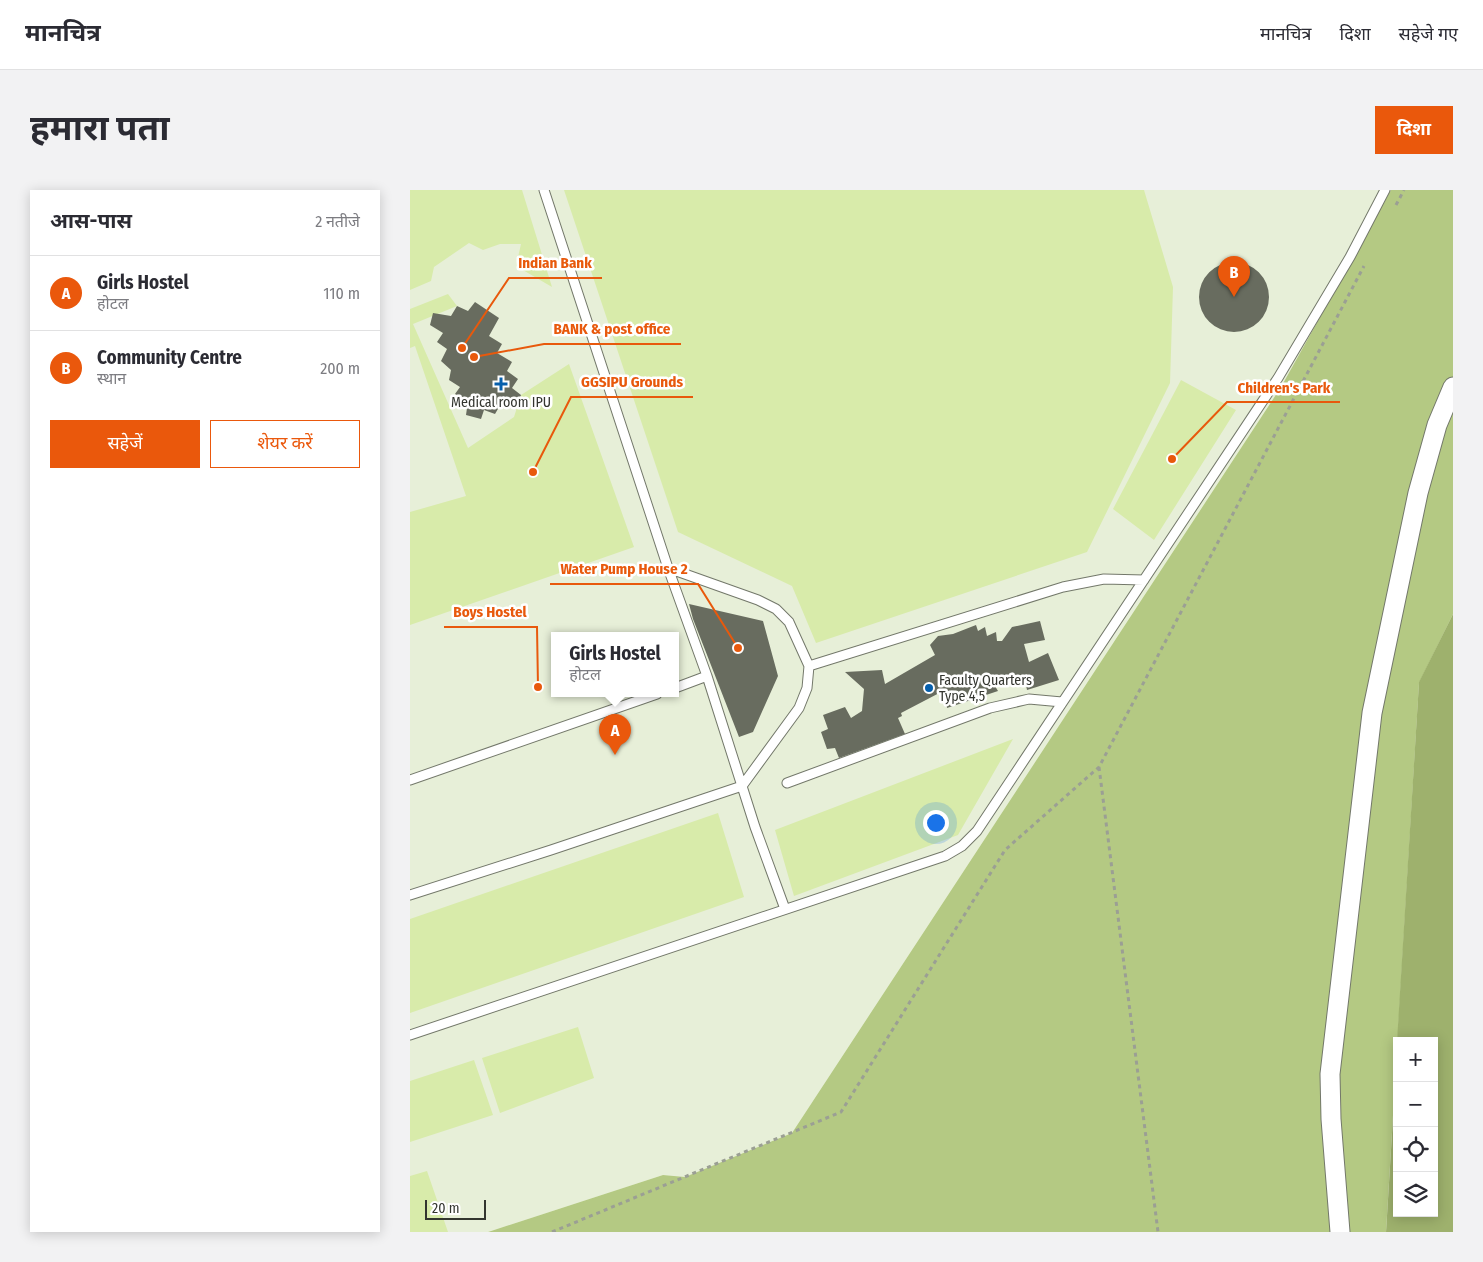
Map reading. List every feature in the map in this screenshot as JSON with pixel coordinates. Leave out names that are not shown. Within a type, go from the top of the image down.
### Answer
[{"type":"street","points":[[1340,1232],[1331,1118],[1330,1074],[1372,713],[1418,493],[1437,425],[1453,387]]},
{"type":"lane","points":[[544,190],[668,568],[707,676],[755,827],[785,909]]},
{"type":"lane","points":[[410,1035],[945,856],[962,846],[978,831],[1278,378],[1350,257],[1385,190]]},
{"type":"lane","points":[[410,895],[742,786],[800,708],[807,688],[809,666],[789,622],[776,609],[758,600],[668,568]]},
{"type":"lane","points":[[809,666],[1063,587],[1104,579],[1144,580]]},
{"type":"lane","points":[[679,686],[707,676]]},
{"type":"lane","points":[[410,780],[648,697]]},
{"type":"lane","points":[[787,783],[990,708],[1029,699],[1062,702]]},
{"type":"path","points":[[1395,207],[1404,190]]},
{"type":"path","points":[[552,1232],[841,1112],[1004,850],[1099,767],[1368,258]]},
{"type":"path","points":[[1099,767],[1158,1232]]},
{"type":"shaded area","points":[[410,190],[1391,190],[1281,387],[792,1133],[685,1177],[663,1175],[488,1232],[410,1232]]},
{"type":"shaded area","points":[[410,190],[522,190],[552,287],[516,266],[521,244],[500,244],[483,250],[469,243],[434,267],[431,281],[410,290]]},
{"type":"shaded area","points":[[564,190],[1144,190],[1173,287],[1170,383],[1087,552],[816,643],[792,586],[678,532]]},
{"type":"shaded area","points":[[1391,190],[1453,190],[1453,614],[1419,683],[1398,1037],[1393,1037],[1393,1116],[1386,1232],[488,1232],[663,1175],[685,1177],[792,1133],[1281,387]]},
{"type":"shaded area","points":[[448,294],[457,306],[413,324],[468,448],[514,417],[521,395],[569,364],[634,547],[410,625],[410,512],[466,496],[415,346],[410,348],[410,309]]},
{"type":"shaded area","points":[[1181,380],[1236,410],[1154,540],[1113,509]]},
{"type":"shaded area","points":[[1453,614],[1453,1232],[1386,1232],[1393,1117],[1393,1217],[1438,1217],[1438,1037],[1397,1037],[1419,682]]},
{"type":"shaded area","points":[[1013,739],[958,835],[794,896],[775,830]]},
{"type":"shaded area","points":[[718,813],[744,897],[410,1013],[410,919]]},
{"type":"shaded area","points":[[578,1027],[594,1078],[500,1113],[482,1058]]},
{"type":"shaded area","points":[[474,1060],[493,1115],[410,1142],[410,1081]]},
{"type":"shaded area","points":[[427,1171],[448,1232],[410,1232],[410,1176]]},
{"type":"building","points":[[1234,262],[1247,265],[1259,272],[1266,284],[1269,297],[1266,310],[1259,322],[1247,329],[1234,332],[1221,329],[1209,322],[1202,310],[1199,297],[1202,284],[1209,272],[1221,265]]},
{"type":"building","points":[[475,302],[499,318],[489,336],[502,344],[497,353],[512,362],[507,371],[518,379],[512,388],[521,395],[516,409],[502,402],[495,414],[484,410],[481,419],[466,415],[468,401],[455,394],[460,387],[449,380],[451,370],[441,361],[447,349],[437,342],[443,333],[430,325],[433,313],[451,316],[457,306],[468,311]]},
{"type":"building","points":[[689,604],[763,621],[778,676],[753,732],[739,737],[693,619]]},
{"type":"building","name":"Faculty Quarters Type 4,5","points":[[1040,621],[1045,640],[1024,644],[1029,662],[1048,653],[1059,680],[1027,690],[1024,675],[995,686],[998,691],[947,708],[945,690],[901,713],[902,716],[898,718],[905,734],[839,758],[835,748],[827,749],[821,732],[828,729],[823,715],[845,707],[851,718],[862,711],[864,689],[845,672],[882,670],[885,684],[935,655],[930,645],[938,636],[953,634],[976,625],[978,631],[985,627],[987,636],[996,632],[997,641],[1002,641],[1012,627]]},
{"type":"place","name":"Community Centre","points":[[1234,297]]},
{"type":"place","name":"Indian Bank","points":[[462,348]]},
{"type":"place","name":"BANK & post office","points":[[474,357]]},
{"type":"place","name":"Medical room IPU","points":[[501,384]]},
{"type":"place","name":"Children's Park","points":[[1172,459]]},
{"type":"place","name":"GGSIPU Grounds","points":[[533,472]]},
{"type":"place","name":"Water Pump House 2","points":[[738,648]]},
{"type":"place","name":"Boys Hostel","points":[[538,687]]},
{"type":"place","name":"Faculty Quarters Type 4,5","points":[[929,688]]},
{"type":"place","name":"Girls Hostel","points":[[615,755]]}]
